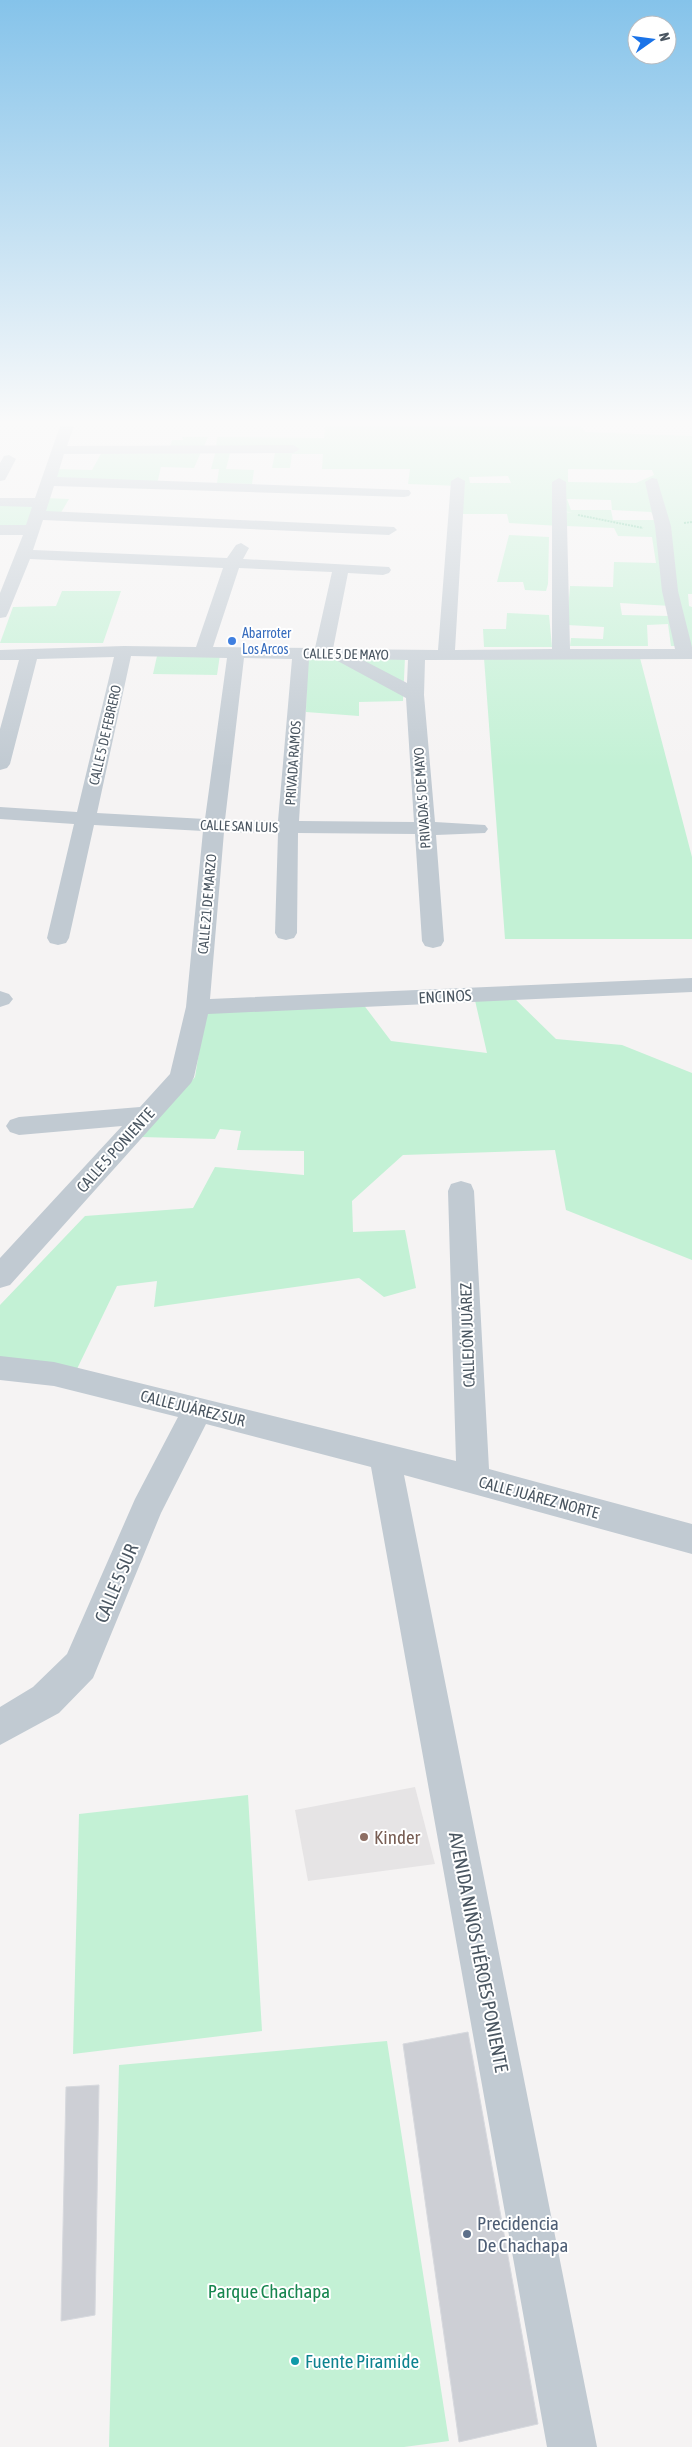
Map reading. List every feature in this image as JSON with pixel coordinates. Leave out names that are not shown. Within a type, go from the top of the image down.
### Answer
[{"type":"street","points":[[0,613],[28,540]]},
{"type":"street","points":[[203,652],[233,562],[244,540]]},
{"type":"street","points":[[446,654],[454,540]]},
{"type":"street","points":[[561,540],[561,654]]},
{"type":"street","points":[[664,540],[670,591],[688,654]]},
{"type":"street","points":[[24,554],[384,570]]},
{"type":"street","points":[[340,568],[329,653],[415,695]]},
{"type":"street","name":"CALLE 5 DE MAYO","points":[[0,655],[124,651],[417,655],[688,654]]},
{"type":"street","name":"CALLE 5 DE FEBRERO","points":[[58,938],[124,651]]},
{"type":"street","name":"CALLE 21 DE MARZO","points":[[198,1006],[214,826],[236,652]]},
{"type":"street","points":[[0,764],[30,653]]},
{"type":"street","name":"PRIVADA RAMOS","points":[[286,933],[288,828],[301,653]]},
{"type":"street","name":"PRIVADA 5 DE MAYO","points":[[417,655],[415,695],[423,828],[433,941]]},
{"type":"street","name":"CALLE SAN LUIS","points":[[0,812],[214,826],[478,830]]},
{"type":"street","name":"ENCINOS","points":[[198,1006],[692,985]]},
{"type":"street","name":"CALLE 5 PONIENTE","points":[[0,1278],[182,1077],[198,1006]]},
{"type":"street","points":[[19,1126],[147,1116]]},
{"type":"street","name":"CALLEJÓN JUÁREZ","points":[[461,1191],[472,1479]]},
{"type":"street","name":"CALLE JUÁREZ SUR","points":[[0,1368],[54,1374],[385,1457]]},
{"type":"street","name":"CALLE 5 SUR","points":[[0,1727],[46,1700],[80,1666],[147,1509],[198,1409]]},
{"type":"street","name":"CALLE JUÁREZ NORTE","points":[[385,1457],[692,1539]]},
{"type":"street","name":"AVENIDA NIÑOS HÉROES PONIENTE","points":[[385,1457],[572,2447]]},
{"type":"shaded area","name":"Kinder","points":[[415,1787],[435,1864],[308,1881],[295,1810]]},
{"type":"green space","points":[[508,540],[549,540],[548,584],[546,591],[525,590],[523,582],[497,582]]},
{"type":"green space","points":[[652,540],[692,540],[692,594],[688,594],[689,606],[692,607],[692,646],[671,646],[668,624],[647,625],[648,646],[570,646],[571,638],[603,639],[604,627],[567,625],[570,586],[613,587],[614,562],[656,563]],"holes":[[[620,603],[671,606],[670,616],[622,615]]]},
{"type":"green space","points":[[62,591],[121,591],[103,643],[0,643],[13,607],[56,606]]},
{"type":"green space","points":[[507,613],[549,615],[552,647],[484,647],[483,629],[506,629]]},
{"type":"green space","points":[[220,655],[217,675],[153,674],[157,656]]},
{"type":"green space","points":[[307,657],[405,657],[403,701],[359,702],[359,716],[306,712]]},
{"type":"green space","points":[[484,658],[640,658],[692,857],[692,939],[505,939]]},
{"type":"green space","points":[[511,995],[556,1039],[622,1045],[692,1073],[692,1260],[566,1210],[555,1150],[403,1155],[352,1201],[353,1232],[405,1230],[416,1288],[384,1297],[359,1278],[154,1307],[157,1281],[117,1286],[76,1371],[0,1359],[0,1305],[85,1216],[193,1208],[215,1167],[304,1175],[304,1151],[237,1150],[241,1131],[220,1129],[215,1139],[141,1137],[195,1077],[206,1009],[363,1004],[391,1041],[487,1053],[474,996]]},
{"type":"green space","points":[[248,1795],[262,2031],[73,2054],[79,1814]]},
{"type":"green space","name":"Parque Chachapa","points":[[387,2041],[449,2441],[404,2447],[109,2447],[119,2065]]},
{"type":"building","name":"Precidencia De Chachapa","points":[[468,2032],[538,2424],[459,2442],[403,2044]]},
{"type":"building","points":[[99,2085],[95,2315],[61,2321],[66,2087]]},
{"type":"place","name":"Abarroter Los Arcos","points":[[232,641]]},
{"type":"place","name":"Kinder","points":[[364,1837]]},
{"type":"place","name":"Precidencia De Chachapa","points":[[467,2234]]},
{"type":"place","name":"Fuente Piramide","points":[[295,2361]]}]
